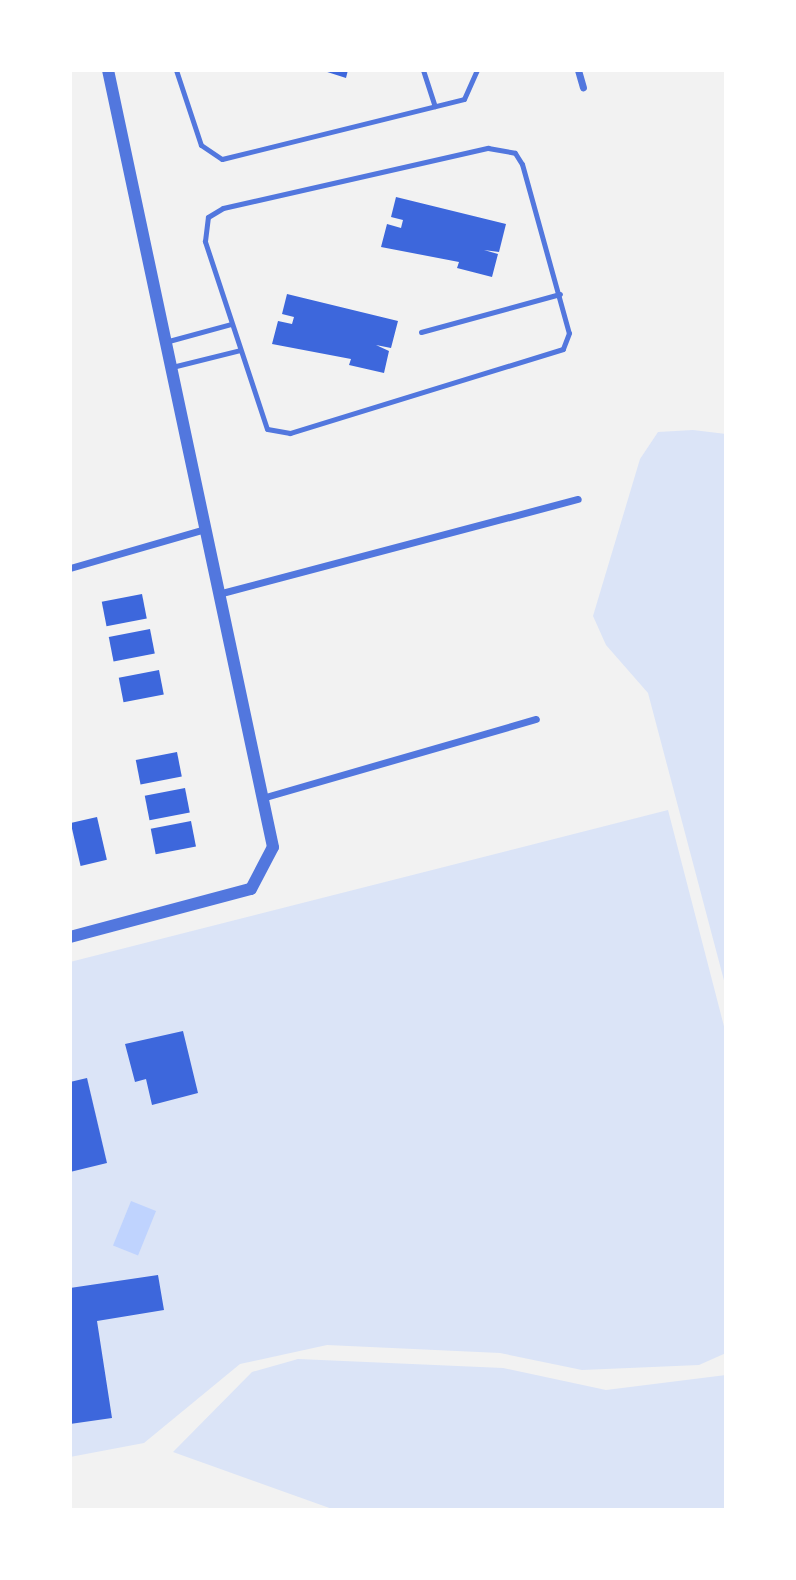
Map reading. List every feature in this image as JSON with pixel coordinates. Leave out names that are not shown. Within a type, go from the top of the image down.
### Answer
[{"type":"street","points":[[70,937],[251,889],[268,867],[273,847],[217,594],[108,70]]},
{"type":"street","points":[[578,70],[583,87]]},
{"type":"street","points":[[217,594],[578,499]]},
{"type":"street","points":[[70,568],[205,529]]},
{"type":"street","points":[[262,799],[536,719]]},
{"type":"lane","points":[[176,70],[201,145],[222,159],[435,107],[472,93],[477,70]]},
{"type":"lane","points":[[423,70],[435,107]]},
{"type":"lane","points":[[488,148],[515,153],[522,164],[560,294],[569,333],[553,356],[290,433],[267,429],[205,242],[208,217],[223,208],[488,148]]},
{"type":"lane","points":[[421,332],[560,294]]},
{"type":"lane","points":[[165,342],[232,324]]},
{"type":"lane","points":[[171,368],[240,350]]},
{"type":"shaded area","points":[[693,430],[726,434],[726,988],[648,693],[606,645],[593,616],[640,459],[658,432]]},
{"type":"shaded area","points":[[668,810],[726,1034],[726,1353],[699,1365],[582,1370],[500,1353],[327,1345],[240,1364],[144,1443],[70,1457],[70,962]]},
{"type":"shaded area","points":[[298,1359],[503,1368],[606,1390],[726,1375],[726,1510],[335,1510],[173,1452],[252,1372]]},
{"type":"water","points":[[131,1201],[156,1211],[138,1256],[113,1246]]},
{"type":"building","points":[[321,70],[348,70],[346,78]]},
{"type":"building","points":[[396,197],[506,224],[499,252],[484,250],[498,254],[492,277],[457,268],[459,262],[381,247],[387,224],[401,228],[403,220],[391,217]]},
{"type":"building","points":[[287,294],[398,321],[391,348],[376,345],[389,351],[384,373],[349,365],[351,359],[272,344],[278,321],[292,324],[294,317],[282,314]]},
{"type":"building","points":[[142,594],[147,619],[107,626],[102,602]]},
{"type":"building","points":[[150,629],[155,654],[114,662],[109,637]]},
{"type":"building","points":[[159,670],[164,695],[124,702],[119,678]]},
{"type":"building","points":[[177,752],[182,777],[141,785],[136,760]]},
{"type":"building","points":[[185,788],[190,813],[150,820],[145,796]]},
{"type":"building","points":[[97,817],[107,860],[81,866],[71,823]]},
{"type":"building","points":[[191,821],[196,847],[156,854],[151,829]]},
{"type":"building","points":[[183,1031],[198,1093],[152,1105],[146,1079],[135,1082],[125,1044]]},
{"type":"building","points":[[87,1078],[107,1163],[70,1172],[70,1082]]},
{"type":"building","points":[[158,1275],[164,1310],[97,1321],[112,1418],[70,1424],[70,1288]]}]
